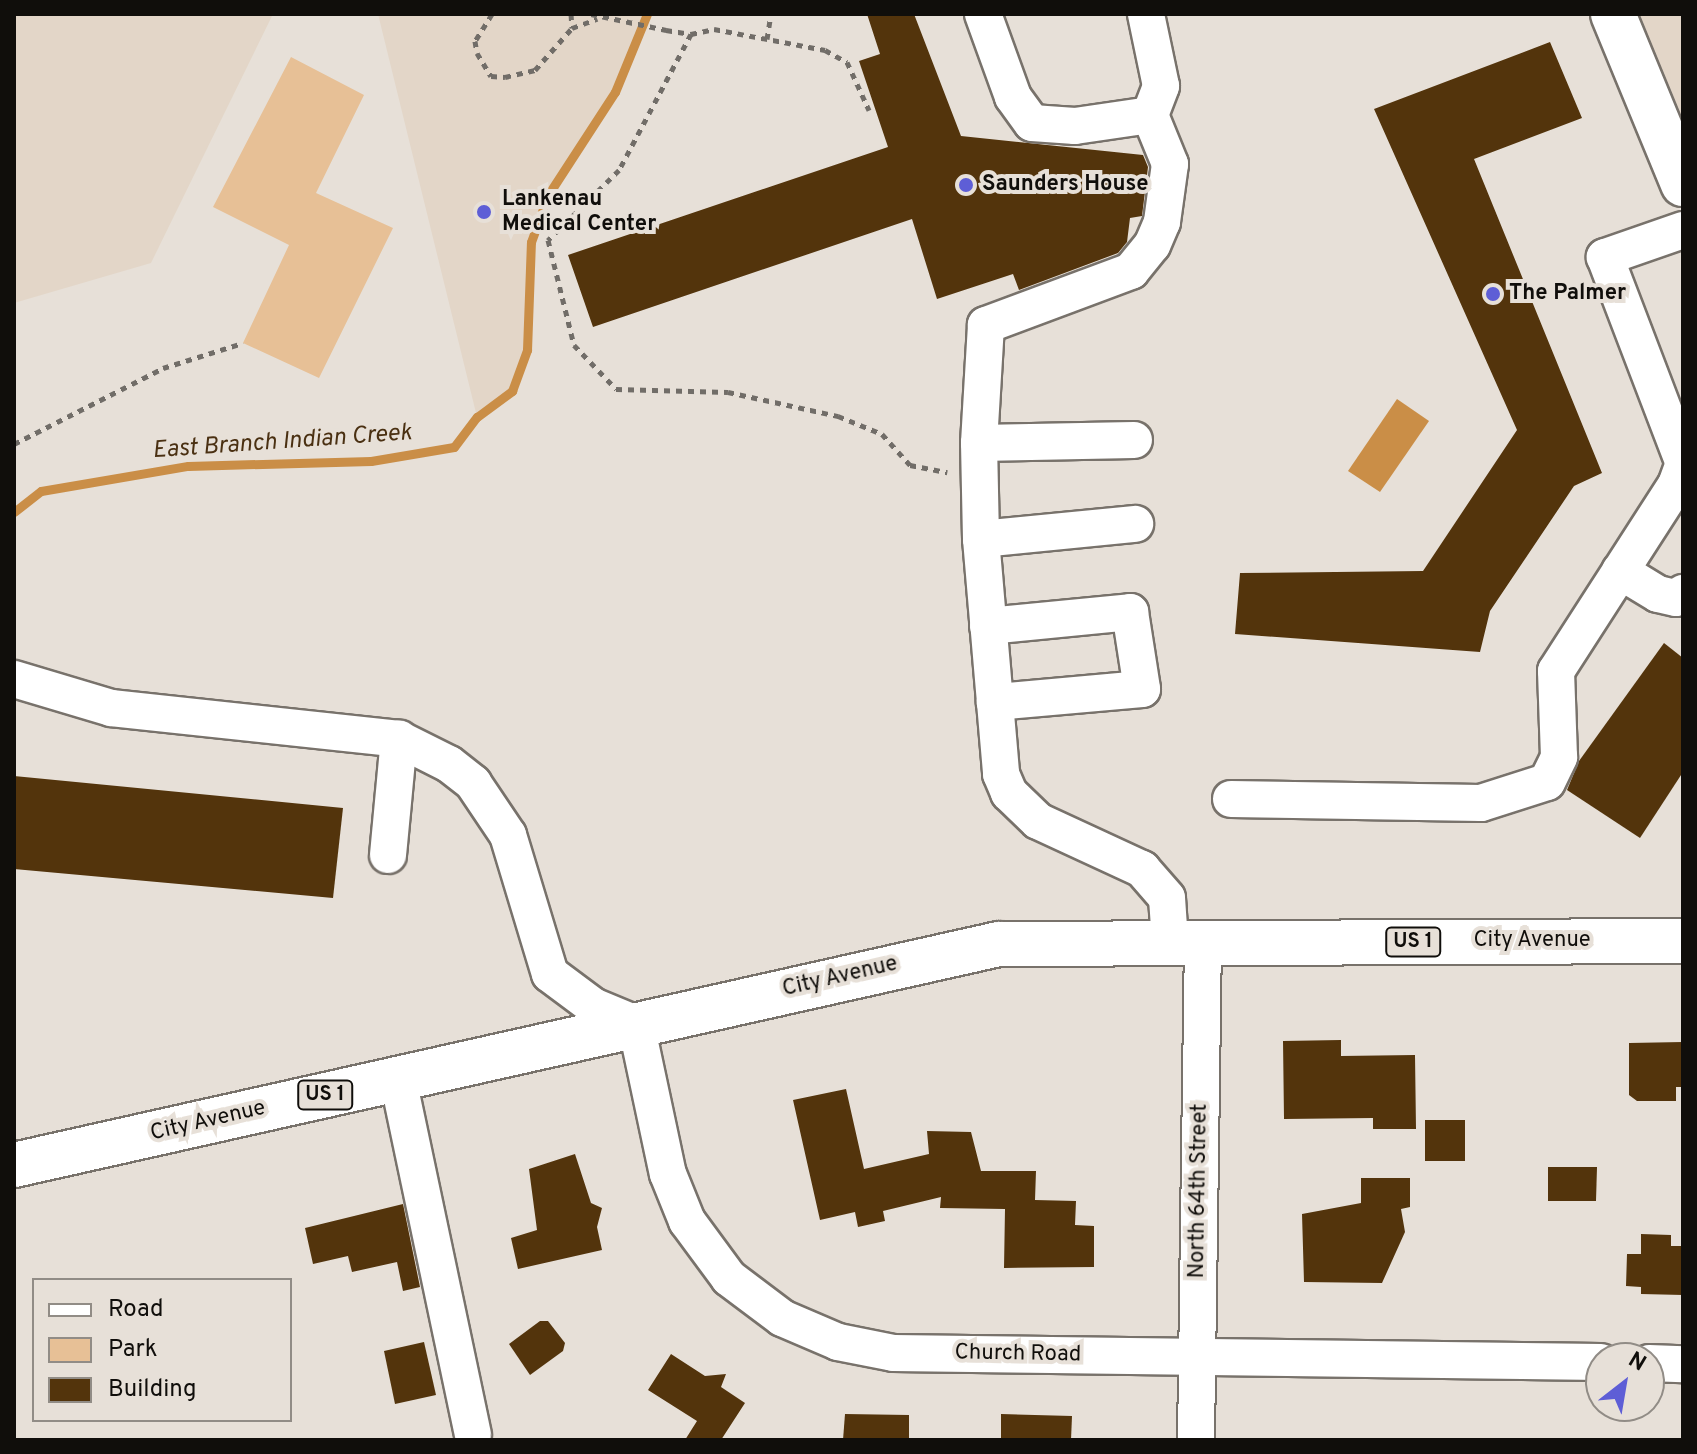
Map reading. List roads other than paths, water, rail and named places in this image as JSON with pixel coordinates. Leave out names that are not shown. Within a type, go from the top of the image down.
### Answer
[{"type":"highway","points":[[1613,14],[1670,117],[1683,184]]},
{"type":"highway","name":"City Avenue","points":[[14,1165],[964,949],[1024,943],[1683,941]]},
{"type":"street","points":[[983,14],[1013,97],[1032,123],[1075,126],[1150,115],[1161,86],[1146,14]]},
{"type":"street","name":"North 64th Street","points":[[1150,115],[1170,164],[1162,222],[1152,245],[1131,271],[986,325],[979,461],[981,539],[1001,774],[1009,793],[1038,821],[1142,869],[1167,898],[1186,942],[1196,1440]]},
{"type":"street","points":[[1231,799],[1481,803],[1547,782],[1559,757],[1556,671],[1681,476],[1605,257],[1683,230]]},
{"type":"street","points":[[979,461],[1134,440]]},
{"type":"street","points":[[981,539],[1135,524]]},
{"type":"street","points":[[1620,571],[1658,594],[1676,598],[1683,593]]},
{"type":"street","points":[[988,626],[1130,612],[1142,689],[995,702]]},
{"type":"street","points":[[14,679],[111,708],[399,739],[449,764],[492,806],[518,863],[550,974],[593,1006],[636,1024]]},
{"type":"street","points":[[388,855],[399,739]]},
{"type":"street","name":"Church Road","points":[[636,1024],[668,1174],[687,1221],[729,1278],[782,1318],[838,1342],[893,1353],[1585,1362]]},
{"type":"street","points":[[398,1079],[473,1434]]},
{"type":"waterway","name":"East Branch Indian Creek","points":[[14,512],[41,491],[188,466],[371,461],[454,447],[477,417],[512,391],[527,350],[531,242],[548,195],[615,92],[647,14]]},
{"type":"place","name":"Saunders House","points":[[966,185]]},
{"type":"place","name":"Lankenau Medical Center","points":[[484,212]]},
{"type":"place","name":"The Palmer","points":[[1493,294]]}]
